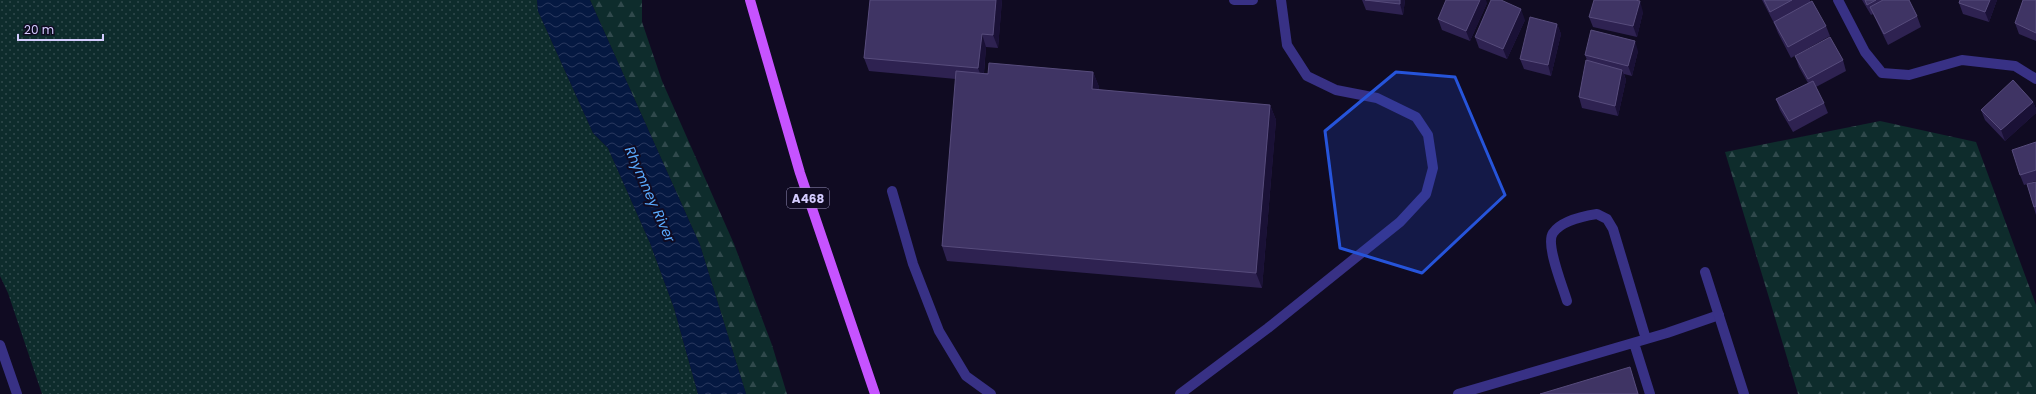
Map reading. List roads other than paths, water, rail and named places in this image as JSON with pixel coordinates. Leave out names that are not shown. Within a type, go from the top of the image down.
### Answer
[{"type":"main road","name":"A468","points":[[750,0],[800,173],[875,394]]},
{"type":"street","points":[[1234,0],[1253,0]]},
{"type":"street","points":[[1180,394],[1268,328],[1400,222],[1426,194],[1433,168],[1428,135],[1416,117],[1377,98],[1336,90],[1307,76],[1287,45],[1281,0]]},
{"type":"street","points":[[1838,0],[1865,52],[1882,73],[1909,75],[1962,60],[2015,66],[2036,79]]},
{"type":"street","points":[[892,191],[913,264],[940,331],[966,376],[990,394]]},
{"type":"street","points":[[1567,301],[1550,243],[1553,233],[1562,225],[1586,216],[1597,214],[1607,219],[1613,229],[1646,339]]},
{"type":"street","points":[[1705,272],[1744,394]]},
{"type":"street","points":[[1458,394],[1634,343],[1719,315]]},
{"type":"street","points":[[1634,343],[1650,394]]},
{"type":"street","points":[[0,345],[17,394]]},
{"type":"water","name":"Rhymney River","points":[[537,0],[590,0],[700,245],[746,394],[698,394],[674,308],[650,243],[608,148],[593,133],[538,11]]}]
